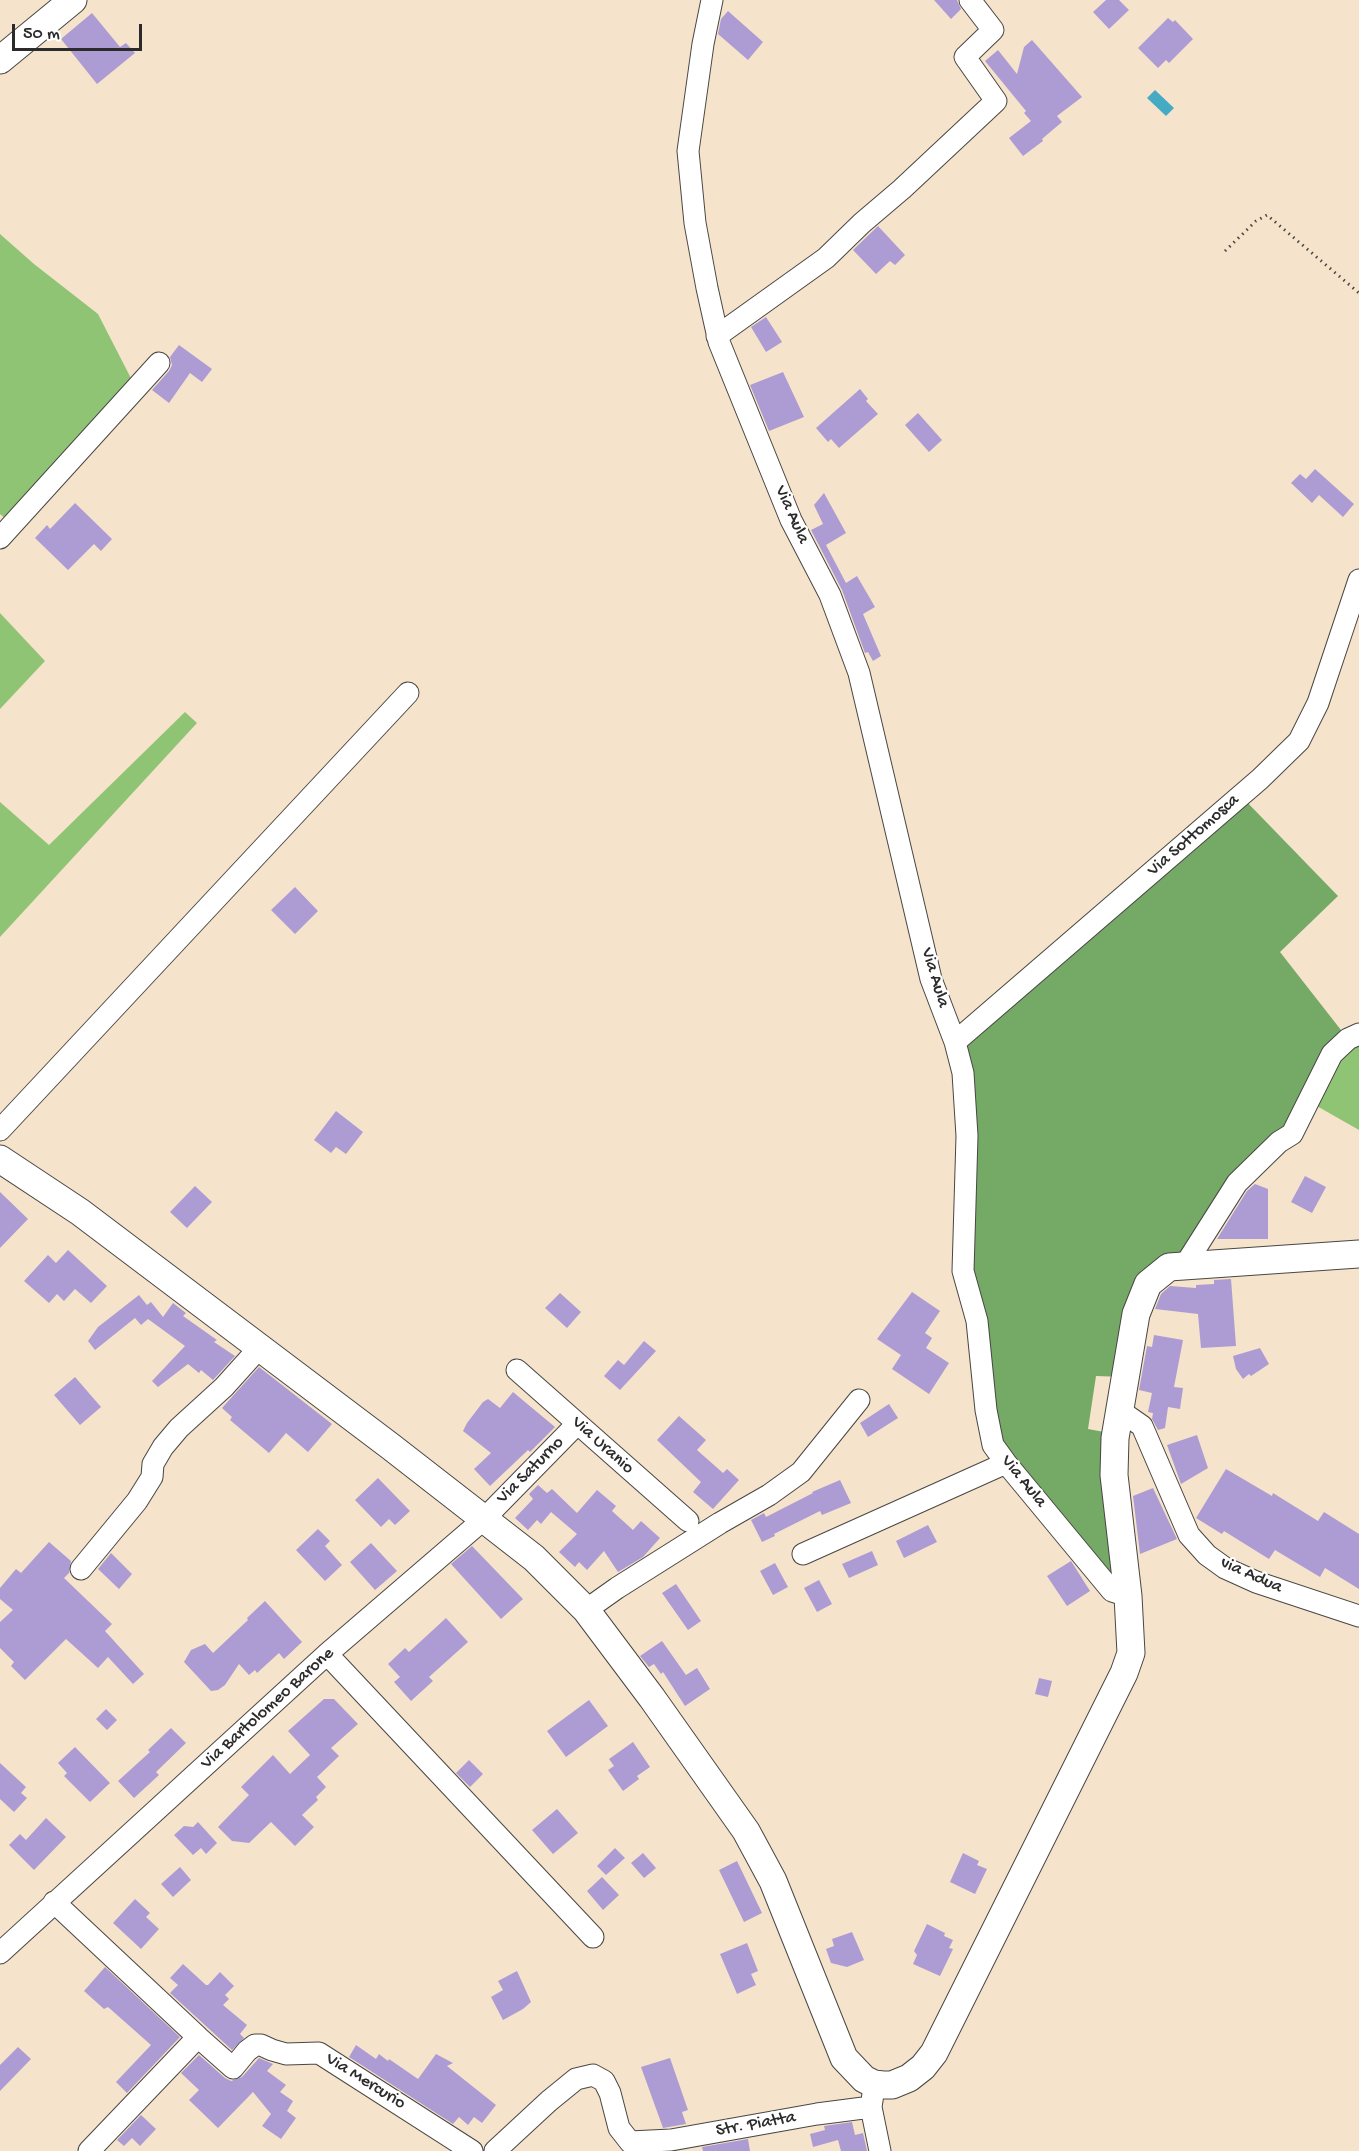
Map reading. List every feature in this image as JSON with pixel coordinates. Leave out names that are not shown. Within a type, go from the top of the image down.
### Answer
[{"type":"main road","points":[[0,60],[73,0]]},
{"type":"main road","points":[[0,1159],[80,1212],[484,1519],[534,1558],[586,1610],[652,1698],[746,1831],[773,1881],[844,2058],[864,2079],[872,2096],[909,2078],[923,2067],[934,2053],[1124,1673],[1131,1653],[1128,1596],[1114,1475],[1115,1434],[1136,1314],[1148,1284],[1169,1267],[1359,1254]]},
{"type":"street","name":"Via Aula","points":[[712,0],[703,44],[688,151],[695,223],[717,336],[791,520],[830,595],[859,673],[881,775],[931,978],[955,1042],[963,1073],[967,1136],[963,1271],[976,1321],[986,1410],[993,1445],[1112,1591],[1128,1596]]},
{"type":"street","points":[[717,336],[826,258],[996,101],[965,57],[993,30],[970,0]]},
{"type":"street","points":[[0,538],[159,363]]},
{"type":"street","name":"Via Sottomosca","points":[[955,1042],[1241,796],[1299,741],[1318,703],[1359,580]]},
{"type":"street","points":[[0,1130],[408,693]]},
{"type":"street","points":[[1185,1265],[1237,1183],[1279,1142],[1292,1134],[1332,1054],[1348,1039],[1359,1034]]},
{"type":"street","points":[[81,1569],[137,1501],[152,1477],[153,1464],[163,1447],[179,1428],[224,1387],[260,1347]]},
{"type":"street","name":"Via Uranio","points":[[517,1370],[688,1521]]},
{"type":"street","points":[[586,1610],[720,1523],[769,1495],[801,1472],[859,1400]]},
{"type":"street","name":"via Adua","points":[[1119,1410],[1142,1426],[1190,1535],[1207,1555],[1225,1568],[1256,1582],[1359,1616]]},
{"type":"street","name":"Via Saturno","points":[[484,1519],[577,1424]]},
{"type":"street","points":[[803,1554],[1006,1463]]},
{"type":"street","name":"Via Bartolomeo Barone","points":[[0,1953],[327,1654],[484,1519]]},
{"type":"street","points":[[327,1654],[593,1937]]},
{"type":"street","name":"Via Mercurio","points":[[54,1902],[233,2068],[255,2045],[286,2054],[320,2053],[472,2151]]},
{"type":"street","points":[[89,2151],[198,2037]]},
{"type":"street","name":"Str. Piatta","points":[[495,2151],[576,2079],[593,2075],[603,2081],[610,2093],[619,2128],[630,2142],[671,2140],[817,2114],[872,2096]]},
{"type":"street","points":[[872,2096],[880,2151]]},
{"type":"path","points":[[1226,251],[1256,222],[1267,215],[1359,293]]},
{"type":"green space","points":[[0,234],[98,314],[136,388],[13,525],[0,514]]},
{"type":"green space","points":[[0,613],[45,661],[0,709]]},
{"type":"green space","points":[[185,712],[197,723],[0,937],[0,802],[49,845]]},
{"type":"green space","points":[[1241,796],[1338,896],[1280,952],[1348,1039],[1292,1134],[1169,1267],[1125,1377],[1096,1376],[1088,1429],[1115,1434],[1128,1596],[1006,1463],[977,1321],[955,1042]]},
{"type":"green space","points":[[1359,1034],[1359,1130],[1308,1101]]},
{"type":"water","points":[[1155,90],[1174,108],[1166,116],[1147,98]]},
{"type":"building","points":[[934,0],[957,0],[961,9],[951,19]]},
{"type":"building","points":[[1106,0],[1119,0],[1129,10],[1109,29],[1093,12]]},
{"type":"building","points":[[728,11],[763,42],[748,60],[718,34],[721,19]]},
{"type":"building","points":[[92,13],[120,47],[126,43],[135,53],[97,84],[61,39]]},
{"type":"building","points":[[1168,18],[1173,22],[1175,20],[1193,39],[1169,63],[1166,60],[1158,68],[1138,48]]},
{"type":"building","points":[[1032,40],[1082,97],[1057,116],[1062,122],[1042,139],[1043,141],[1023,156],[1009,138],[1031,121],[1024,113],[1026,111],[985,61],[998,50],[1017,74],[1024,47]]},
{"type":"building","points":[[878,226],[905,255],[895,265],[890,261],[876,274],[853,250]]},
{"type":"building","points":[[766,317],[782,342],[766,352],[751,327]]},
{"type":"building","points":[[179,345],[212,369],[202,382],[190,373],[169,403],[152,390],[169,371],[172,365],[170,357]]},
{"type":"building","points":[[783,372],[804,417],[769,431],[750,385]]},
{"type":"building","points":[[860,389],[868,399],[866,401],[878,414],[839,448],[831,439],[828,442],[816,428]]},
{"type":"building","points":[[918,413],[942,440],[929,452],[905,425]]},
{"type":"building","points":[[1315,469],[1354,504],[1343,517],[1319,495],[1312,503],[1291,483],[1300,474],[1306,479]]},
{"type":"building","points":[[824,493],[846,533],[826,545],[846,583],[857,576],[875,607],[863,614],[881,656],[873,661],[868,652],[865,653],[842,590],[811,530],[823,524],[814,505]]},
{"type":"building","points":[[75,503],[112,539],[101,551],[94,544],[68,570],[35,538],[47,525],[50,529]]},
{"type":"building","points":[[295,887],[318,911],[295,934],[271,910]]},
{"type":"building","points":[[336,1111],[363,1132],[346,1154],[336,1147],[331,1153],[314,1140]]},
{"type":"building","points":[[1305,1176],[1326,1187],[1312,1213],[1291,1202]]},
{"type":"building","points":[[1255,1184],[1268,1189],[1268,1239],[1217,1239],[1247,1191]]},
{"type":"building","points":[[195,1186],[212,1202],[187,1228],[170,1212]]},
{"type":"building","points":[[0,1192],[28,1219],[0,1248]]},
{"type":"building","points":[[68,1250],[107,1286],[91,1303],[75,1289],[64,1301],[57,1294],[49,1303],[24,1281],[48,1255],[56,1263]]},
{"type":"building","points":[[1231,1279],[1236,1346],[1201,1348],[1198,1314],[1155,1309],[1161,1294],[1170,1286],[1196,1288],[1196,1285],[1214,1284],[1214,1280]]},
{"type":"building","points":[[912,1292],[940,1311],[925,1333],[932,1338],[926,1348],[949,1363],[929,1394],[892,1369],[901,1355],[877,1339]]},
{"type":"building","points":[[560,1293],[581,1312],[567,1328],[545,1308]]},
{"type":"building","points":[[139,1295],[147,1305],[151,1302],[163,1317],[173,1303],[186,1313],[183,1316],[235,1356],[213,1380],[201,1370],[199,1373],[188,1364],[158,1387],[152,1381],[185,1346],[148,1319],[141,1325],[135,1318],[95,1350],[88,1341],[98,1327]]},
{"type":"building","points":[[1154,1335],[1183,1340],[1174,1387],[1183,1388],[1180,1409],[1168,1407],[1165,1428],[1158,1430],[1152,1419],[1153,1413],[1148,1412],[1152,1393],[1139,1390],[1147,1346],[1152,1347]]},
{"type":"building","points":[[644,1341],[656,1351],[620,1390],[604,1376],[618,1360],[624,1365]]},
{"type":"building","points":[[1260,1348],[1269,1364],[1243,1379],[1236,1369],[1233,1356]]},
{"type":"building","points":[[259,1367],[332,1424],[308,1452],[286,1433],[269,1453],[230,1420],[232,1417],[222,1408]]},
{"type":"building","points":[[75,1377],[101,1407],[80,1425],[54,1395]]},
{"type":"building","points":[[513,1392],[555,1427],[490,1486],[474,1469],[491,1453],[463,1431],[483,1402],[488,1399],[500,1408]]},
{"type":"building","points":[[889,1404],[898,1418],[868,1437],[860,1423]]},
{"type":"building","points":[[679,1416],[706,1440],[697,1450],[723,1473],[727,1469],[739,1480],[713,1509],[693,1492],[701,1482],[657,1440]]},
{"type":"building","points":[[1197,1435],[1208,1468],[1181,1484],[1167,1445]]},
{"type":"building","points":[[1226,1469],[1272,1496],[1273,1493],[1318,1521],[1324,1512],[1359,1534],[1359,1589],[1325,1568],[1320,1577],[1275,1550],[1269,1559],[1224,1531],[1222,1534],[1196,1518]]},
{"type":"building","points":[[378,1478],[410,1511],[395,1525],[389,1519],[381,1527],[355,1500]]},
{"type":"building","points":[[840,1480],[851,1503],[822,1515],[820,1511],[762,1542],[751,1520],[764,1513],[766,1517]]},
{"type":"building","points":[[538,1485],[547,1493],[552,1489],[577,1513],[597,1490],[616,1506],[612,1511],[633,1530],[641,1521],[660,1538],[643,1557],[618,1572],[604,1551],[587,1570],[579,1562],[575,1567],[559,1552],[577,1534],[551,1512],[541,1524],[537,1520],[528,1530],[515,1518],[533,1499],[529,1494]]},
{"type":"building","points":[[1153,1488],[1177,1539],[1140,1554],[1133,1496]]},
{"type":"building","points":[[928,1525],[937,1542],[904,1558],[896,1541]]},
{"type":"building","points":[[318,1529],[330,1541],[325,1546],[342,1565],[325,1581],[296,1550]]},
{"type":"building","points":[[49,1542],[71,1561],[69,1573],[64,1578],[112,1624],[105,1631],[144,1674],[133,1684],[108,1657],[98,1668],[66,1639],[25,1680],[11,1666],[14,1662],[0,1648],[0,1622],[13,1610],[0,1599],[0,1588],[16,1569],[21,1573]]},
{"type":"building","points":[[371,1543],[397,1571],[375,1590],[350,1562]]},
{"type":"building","points":[[472,1546],[523,1599],[501,1619],[451,1564]]},
{"type":"building","points":[[872,1551],[878,1565],[849,1578],[842,1564]]},
{"type":"building","points":[[111,1553],[132,1574],[119,1589],[98,1569]]},
{"type":"building","points":[[1071,1561],[1090,1591],[1067,1606],[1047,1576]]},
{"type":"building","points":[[775,1563],[788,1587],[773,1595],[760,1571]]},
{"type":"building","points":[[819,1580],[832,1604],[817,1612],[804,1588]]},
{"type":"building","points":[[676,1584],[701,1621],[688,1630],[662,1593]]},
{"type":"building","points":[[265,1601],[302,1642],[284,1659],[279,1653],[257,1673],[255,1670],[249,1675],[239,1664],[225,1685],[218,1690],[211,1691],[184,1662],[191,1650],[205,1644],[213,1653]]},
{"type":"building","points":[[446,1618],[468,1642],[429,1677],[433,1681],[411,1701],[394,1682],[400,1677],[388,1664],[405,1648],[409,1652]]},
{"type":"building","points":[[662,1641],[686,1675],[697,1668],[710,1689],[685,1706],[663,1672],[661,1674],[654,1664],[649,1667],[640,1656]]},
{"type":"building","points":[[1039,1678],[1052,1681],[1048,1697],[1035,1694]]},
{"type":"building","points":[[324,1699],[334,1699],[358,1724],[331,1748],[339,1756],[317,1777],[326,1787],[316,1797],[318,1800],[302,1815],[314,1827],[295,1846],[271,1822],[249,1843],[232,1841],[218,1827],[249,1795],[241,1787],[273,1755],[290,1774],[310,1755],[288,1731]]},
{"type":"building","points":[[589,1700],[608,1726],[566,1757],[547,1731]]},
{"type":"building","points":[[106,1709],[117,1720],[107,1730],[96,1719]]},
{"type":"building","points":[[171,1728],[186,1743],[156,1772],[159,1775],[134,1798],[118,1781],[150,1752],[148,1750]]},
{"type":"building","points":[[633,1742],[650,1767],[637,1776],[639,1779],[623,1791],[608,1770],[614,1766],[609,1759]]},
{"type":"building","points":[[75,1747],[110,1783],[90,1802],[64,1776],[67,1773],[58,1763]]},
{"type":"building","points":[[469,1760],[483,1774],[470,1787],[456,1773]]},
{"type":"building","points":[[0,1763],[26,1787],[21,1793],[27,1798],[14,1812],[0,1799]]},
{"type":"building","points":[[557,1809],[578,1833],[553,1854],[532,1830]]},
{"type":"building","points":[[46,1818],[66,1837],[34,1870],[9,1845],[20,1834],[26,1840]]},
{"type":"building","points":[[198,1822],[217,1843],[206,1854],[201,1848],[193,1855],[174,1835],[184,1826],[193,1827]]},
{"type":"building","points":[[615,1848],[625,1858],[606,1875],[597,1866]]},
{"type":"building","points":[[643,1853],[656,1868],[644,1878],[631,1863]]},
{"type":"building","points":[[963,1853],[979,1861],[977,1865],[987,1869],[975,1894],[950,1882]]},
{"type":"building","points":[[737,1861],[762,1913],[744,1922],[719,1870]]},
{"type":"building","points":[[180,1867],[191,1880],[173,1897],[161,1884]]},
{"type":"building","points":[[602,1877],[619,1895],[603,1910],[587,1891]]},
{"type":"building","points":[[135,1899],[150,1913],[146,1917],[159,1929],[141,1949],[113,1923]]},
{"type":"building","points":[[927,1924],[953,1940],[949,1948],[953,1949],[940,1976],[913,1964],[917,1955],[914,1951]]},
{"type":"building","points":[[852,1932],[864,1960],[847,1967],[831,1963],[826,1949],[834,1946],[832,1939]]},
{"type":"building","points":[[747,1943],[758,1971],[751,1974],[756,1985],[737,1994],[720,1954]]},
{"type":"building","points":[[183,1964],[206,1985],[220,1972],[234,1986],[225,1995],[229,1999],[223,2005],[247,2025],[240,2034],[244,2038],[232,2050],[170,1993],[178,1985],[170,1978]]},
{"type":"building","points":[[105,1967],[180,2037],[127,2093],[116,2082],[151,2045],[108,2007],[104,2009],[84,1991]]},
{"type":"building","points":[[517,1971],[531,2002],[503,2020],[491,1997],[503,1990],[498,1981]]},
{"type":"building","points":[[356,2045],[376,2059],[379,2054],[388,2061],[389,2059],[418,2079],[436,2054],[453,2063],[447,2066],[496,2105],[482,2123],[474,2117],[468,2125],[459,2117],[453,2124],[349,2057]]},
{"type":"building","points":[[18,2047],[31,2059],[0,2091],[0,2065]]},
{"type":"building","points":[[199,2055],[231,2081],[242,2077],[259,2058],[273,2064],[267,2071],[286,2085],[280,2092],[293,2101],[287,2111],[296,2118],[281,2139],[262,2126],[271,2114],[253,2092],[218,2128],[189,2100],[199,2090],[181,2073]]},
{"type":"building","points":[[670,2058],[688,2110],[682,2112],[686,2124],[663,2128],[641,2067]]},
{"type":"building","points":[[141,2115],[156,2129],[140,2146],[132,2138],[124,2146],[117,2140]]},
{"type":"building","points":[[852,2122],[855,2135],[863,2133],[867,2151],[841,2151],[838,2140],[813,2147],[810,2134],[825,2130],[824,2126]]},
{"type":"building","points":[[748,2139],[750,2151],[703,2151],[702,2147]]}]
